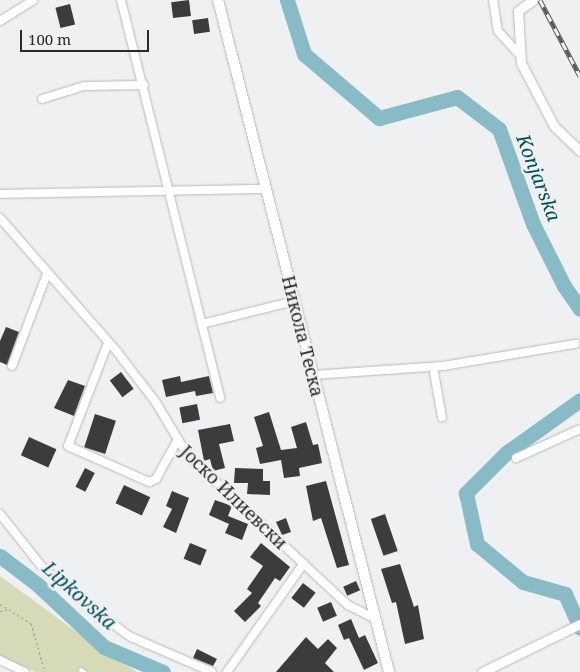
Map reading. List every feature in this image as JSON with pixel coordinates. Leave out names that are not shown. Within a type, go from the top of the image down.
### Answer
[{"type":"main road","name":"Никола Теска","points":[[218,0],[372,617],[389,672]]},
{"type":"street","points":[[0,20],[33,0]]},
{"type":"street","points":[[121,0],[144,85],[166,190],[220,398]]},
{"type":"street","points":[[493,0],[498,31],[518,53],[549,118],[580,152]]},
{"type":"street","points":[[518,53],[518,11],[532,0]]},
{"type":"street","points":[[42,99],[84,86],[144,85]]},
{"type":"street","points":[[0,194],[265,188]]},
{"type":"street","name":"Јоско Илиевски","points":[[0,218],[152,397],[177,441],[188,456],[355,611],[372,617]]},
{"type":"street","points":[[12,366],[47,274]]},
{"type":"street","points":[[202,324],[294,301]]},
{"type":"street","points":[[108,343],[68,442],[70,449],[152,482],[177,441]]},
{"type":"street","points":[[313,375],[433,366],[575,344]]},
{"type":"street","points":[[433,366],[442,417]]},
{"type":"street","points":[[516,458],[580,429]]},
{"type":"street","points":[[0,514],[42,568],[113,624],[131,637],[212,672]]},
{"type":"street","points":[[227,672],[304,563]]},
{"type":"street","points":[[482,672],[495,669],[553,636],[580,624]]},
{"type":"street","points":[[0,660],[24,672]]},
{"type":"path","points":[[0,604],[31,623],[44,672]]},
{"type":"path","points":[[0,611],[11,609]]},
{"type":"green space","points":[[0,576],[92,643],[137,672],[35,672],[0,656]]},
{"type":"building","points":[[189,0],[191,16],[173,18],[171,2]]},
{"type":"building","points":[[70,4],[75,24],[61,28],[55,8]]},
{"type":"building","points":[[208,18],[210,32],[194,34],[192,20]]},
{"type":"building","points":[[6,327],[19,332],[7,365],[0,362],[0,341]]},
{"type":"building","points":[[121,372],[134,389],[122,397],[110,380]]},
{"type":"building","points":[[180,376],[181,382],[209,376],[213,393],[196,396],[195,391],[166,397],[162,380]]},
{"type":"building","points":[[68,380],[85,386],[74,416],[54,408]]},
{"type":"building","points":[[197,404],[200,420],[182,423],[179,407]]},
{"type":"building","points":[[269,412],[281,450],[297,448],[291,427],[306,422],[313,445],[318,444],[322,463],[299,468],[300,476],[284,478],[281,460],[260,464],[256,448],[263,446],[254,417]]},
{"type":"building","points":[[95,414],[116,421],[105,454],[84,447]]},
{"type":"building","points":[[230,424],[234,441],[219,444],[225,468],[213,471],[210,459],[204,461],[198,430]]},
{"type":"building","points":[[29,437],[56,449],[48,467],[21,455]]},
{"type":"building","points":[[85,468],[95,473],[85,492],[75,487]]},
{"type":"building","points":[[235,468],[263,469],[263,481],[270,481],[270,495],[247,494],[248,483],[234,483]]},
{"type":"building","points":[[326,481],[349,565],[337,568],[321,518],[313,521],[306,486]]},
{"type":"building","points":[[124,485],[150,497],[142,515],[116,503]]},
{"type":"building","points":[[172,491],[189,498],[176,533],[163,527],[172,509],[166,506]]},
{"type":"building","points":[[215,500],[232,506],[228,516],[248,524],[242,540],[225,533],[229,524],[209,515]]},
{"type":"building","points":[[385,514],[398,551],[384,556],[371,519]]},
{"type":"building","points":[[286,518],[291,532],[282,535],[276,522]]},
{"type":"building","points":[[190,543],[207,550],[200,566],[184,559]]},
{"type":"building","points":[[261,543],[290,567],[280,581],[275,578],[258,603],[261,606],[245,622],[234,611],[252,593],[247,589],[263,566],[250,557]]},
{"type":"building","points":[[400,564],[414,607],[418,605],[424,639],[405,644],[396,602],[392,603],[381,569]]},
{"type":"building","points":[[356,581],[360,590],[347,596],[343,587]]},
{"type":"building","points":[[303,583],[316,593],[304,608],[291,598]]},
{"type":"building","points":[[331,602],[337,616],[323,622],[317,608]]},
{"type":"building","points":[[351,619],[359,638],[365,635],[378,663],[364,670],[349,638],[344,640],[338,625]]},
{"type":"building","points":[[306,637],[318,649],[328,639],[337,648],[325,663],[334,672],[276,672]]},
{"type":"building","points":[[197,649],[217,659],[213,666],[193,658]]},
{"type":"waterway","name":"Konjarska","points":[[287,0],[304,54],[379,118],[457,97],[499,129],[533,224],[564,286],[580,309]]},
{"type":"waterway","name":"Konjarska","points":[[580,400],[506,453],[466,493],[477,544],[523,582],[565,594],[580,628]]},
{"type":"waterway","name":"Lipkovska","points":[[0,556],[38,585],[104,647],[163,672]]},
{"type":"railway","points":[[540,0],[580,76]]}]
